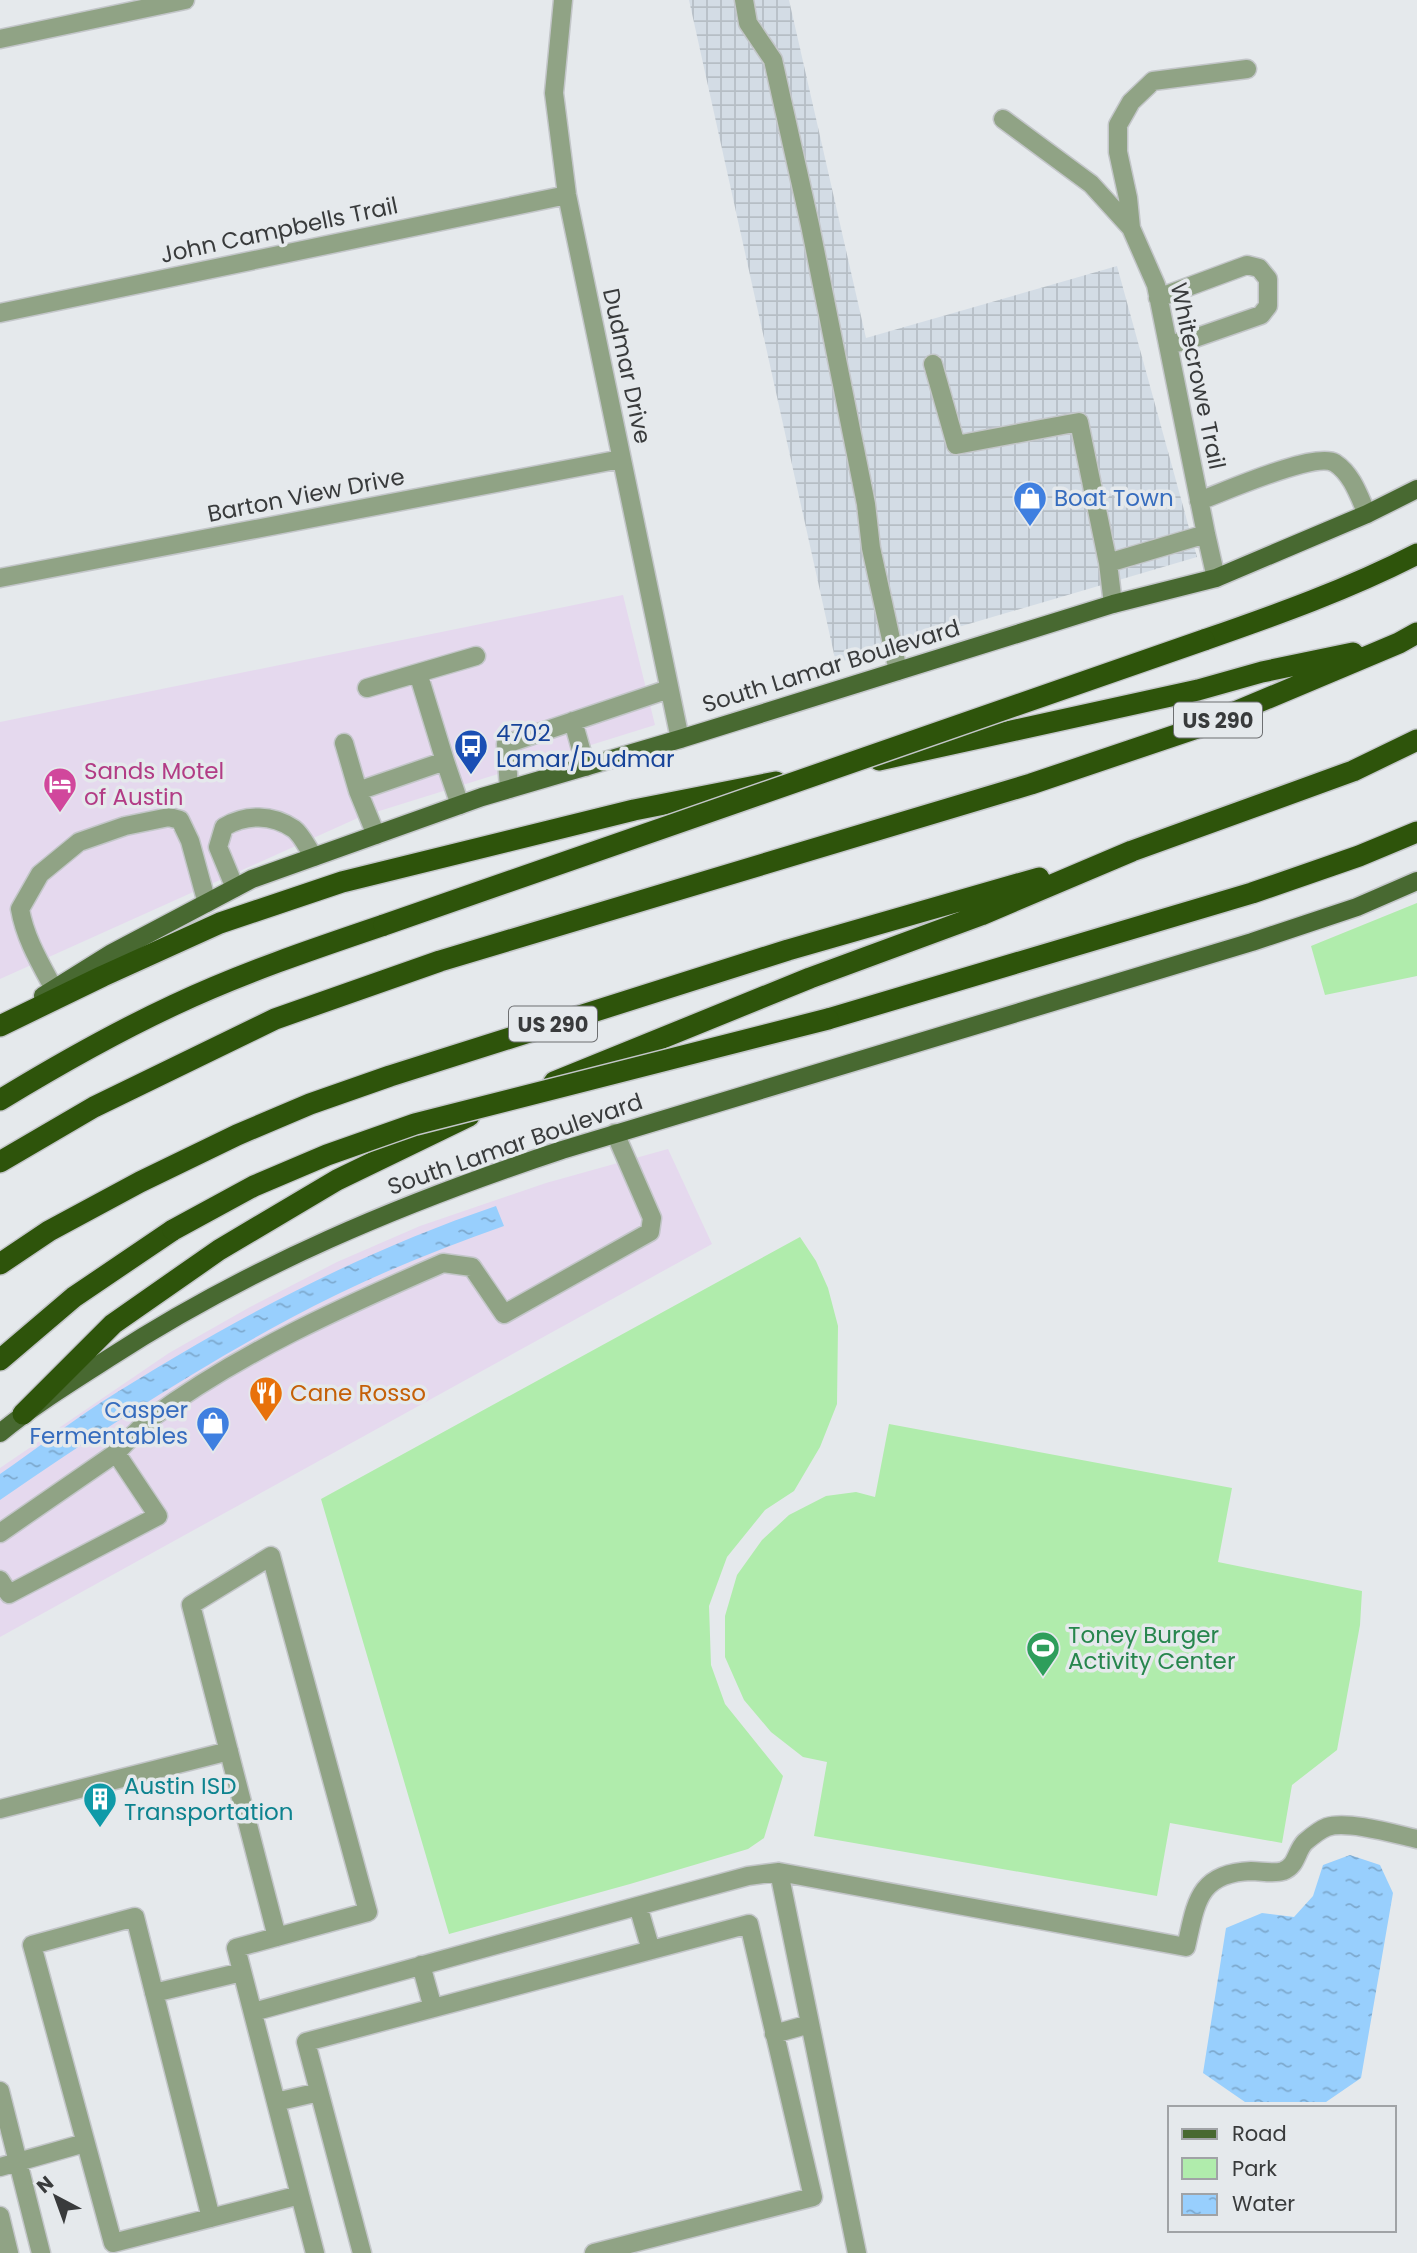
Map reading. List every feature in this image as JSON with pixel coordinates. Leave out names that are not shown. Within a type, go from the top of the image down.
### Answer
[{"type":"highway","points":[[0,1100],[68,1059],[174,1005],[290,957],[1293,609],[1417,554]]},
{"type":"highway","points":[[0,1025],[220,923],[342,882],[634,810],[950,746],[1198,690],[1408,638]]},
{"type":"highway","name":"US 290","points":[[0,1162],[94,1107],[275,1019],[440,961],[1044,780],[1197,728],[1408,638]]},
{"type":"highway","name":"US 290","points":[[0,1264],[49,1231],[139,1182],[310,1104],[390,1076],[788,950],[1132,851],[1353,771],[1417,740]]},
{"type":"highway","points":[[0,1360],[74,1297],[173,1230],[254,1186],[327,1155],[415,1124],[828,1019],[1252,893],[1359,856],[1417,832]]},
{"type":"highway","points":[[23,1414],[113,1324],[219,1250],[337,1180],[457,1121],[810,978],[981,915],[1132,851]]},
{"type":"main road","name":"South Lamar Boulevard","points":[[0,1025],[112,953],[252,879],[509,789],[680,739],[1113,604],[1216,578],[1367,514],[1417,489]]},
{"type":"main road","name":"South Lamar Boulevard","points":[[0,1433],[23,1414],[164,1323],[298,1252],[470,1180],[615,1133],[1252,942],[1357,907],[1417,881]]},
{"type":"street","points":[[0,39],[185,0]]},
{"type":"street","name":"Dudmar Drive","points":[[563,0],[554,93],[567,195],[680,739]]},
{"type":"street","points":[[744,0],[748,23],[773,60],[810,225],[866,504],[871,548],[898,671]]},
{"type":"street","points":[[1131,228],[1128,198],[1118,152],[1118,125],[1130,102],[1153,81],[1247,69]]},
{"type":"street","name":"Whitecrowe Trail","points":[[1003,119],[1091,184],[1131,228],[1156,285],[1216,578]]},
{"type":"street","name":"John Campbells Trail","points":[[0,313],[567,195]]},
{"type":"street","points":[[1158,298],[1247,265],[1259,268],[1268,279],[1268,306],[1261,315],[1168,345]]},
{"type":"street","points":[[933,364],[956,445],[1079,422],[1108,563],[1113,604]]},
{"type":"street","name":"Barton View Drive","points":[[0,578],[621,459]]},
{"type":"street","points":[[1199,501],[1315,460],[1333,462],[1348,474],[1367,514]]},
{"type":"street","points":[[1108,563],[1206,534]]},
{"type":"street","points":[[367,688],[476,656]]},
{"type":"street","points":[[418,673],[460,805]]},
{"type":"street","points":[[509,789],[506,744],[670,689]]},
{"type":"street","points":[[573,721],[586,767]]},
{"type":"street","points":[[344,743],[358,790],[376,835]]},
{"type":"street","points":[[358,790],[445,761]]},
{"type":"street","points":[[54,989],[36,957],[19,909],[40,874],[79,842],[125,826],[169,817],[180,820],[190,841],[207,903]]},
{"type":"street","points":[[235,888],[218,847],[223,827],[234,821],[256,817],[269,818],[296,830],[314,857]]},
{"type":"street","points":[[0,1533],[116,1453],[148,1420],[215,1376],[281,1338],[443,1263],[472,1268],[504,1314],[650,1232],[652,1218],[615,1133]]},
{"type":"street","points":[[0,1580],[9,1594],[158,1516],[116,1453]]},
{"type":"street","points":[[277,1937],[191,1605],[271,1556],[368,1912],[277,1937],[236,1948],[315,2253]]},
{"type":"street","points":[[0,1809],[229,1751]]},
{"type":"street","points":[[253,2012],[638,1906],[748,1877],[779,1872],[1186,1947],[1197,1902],[1203,1889],[1213,1881],[1232,1873],[1280,1872],[1288,1869],[1301,1846],[1329,1826],[1343,1825],[1417,1839]]},
{"type":"street","points":[[779,1872],[857,2253]]},
{"type":"street","points":[[638,1906],[651,1950]]},
{"type":"street","points":[[211,2218],[135,1917],[32,1945],[113,2243],[211,2218],[300,2195]]},
{"type":"street","points":[[362,2253],[306,2042],[749,1924],[813,2197]]},
{"type":"street","points":[[421,1965],[433,2008]]},
{"type":"street","points":[[154,1993],[242,1972]]},
{"type":"street","points":[[774,2034],[810,2024]]},
{"type":"street","points":[[0,2091],[41,2253]]},
{"type":"street","points":[[276,2102],[320,2092]]},
{"type":"street","points":[[0,2167],[85,2143]]},
{"type":"street","points":[[594,2253],[844,2190]]},
{"type":"street","points":[[0,2216],[9,2253]]},
{"type":"shaded area","points":[[689,0],[789,0],[866,338],[1117,266],[1197,557],[836,663]]},
{"type":"shaded area","points":[[623,595],[655,725],[360,817],[0,979],[0,722]]},
{"type":"shaded area","points":[[668,1149],[712,1244],[0,1637],[0,1468],[169,1353],[337,1262],[420,1226],[546,1183]]},
{"type":"green space","points":[[1417,903],[1417,976],[1325,995],[1311,946]]},
{"type":"green space","points":[[800,1237],[816,1261],[828,1288],[838,1326],[837,1404],[820,1447],[794,1491],[765,1510],[727,1557],[709,1606],[711,1665],[725,1704],[783,1776],[764,1838],[748,1849],[449,1934],[321,1499]]},
{"type":"green space","name":"Toney Burger Activity Center","points":[[889,1424],[1232,1488],[1218,1562],[1362,1591],[1360,1625],[1337,1750],[1292,1785],[1282,1843],[1170,1823],[1157,1896],[814,1836],[827,1762],[803,1757],[771,1732],[744,1700],[725,1657],[725,1616],[737,1575],[762,1540],[789,1515],[826,1496],[856,1492],[875,1497]]},
{"type":"water","points":[[496,1206],[504,1226],[394,1268],[289,1319],[142,1405],[0,1500],[0,1474],[87,1411],[147,1374],[292,1292],[393,1246]]},
{"type":"water","points":[[1350,1855],[1380,1865],[1393,1893],[1361,2078],[1326,2102],[1245,2102],[1203,2073],[1226,1928],[1262,1913],[1294,1917],[1313,1896],[1323,1865]]},
{"type":"place","name":"Boat Town","points":[[1030,528]]},
{"type":"place","name":"4702 Lamar/Dudmar","points":[[471,776]]},
{"type":"place","name":"Sands Motel of Austin","points":[[60,814]]},
{"type":"place","name":"Cane Rosso","points":[[266,1423]]},
{"type":"place","name":"Casper Fermentables","points":[[213,1453]]},
{"type":"place","name":"Toney Burger Activity Center","points":[[1043,1678]]},
{"type":"place","name":"Austin ISD Transportation","points":[[100,1829]]}]
